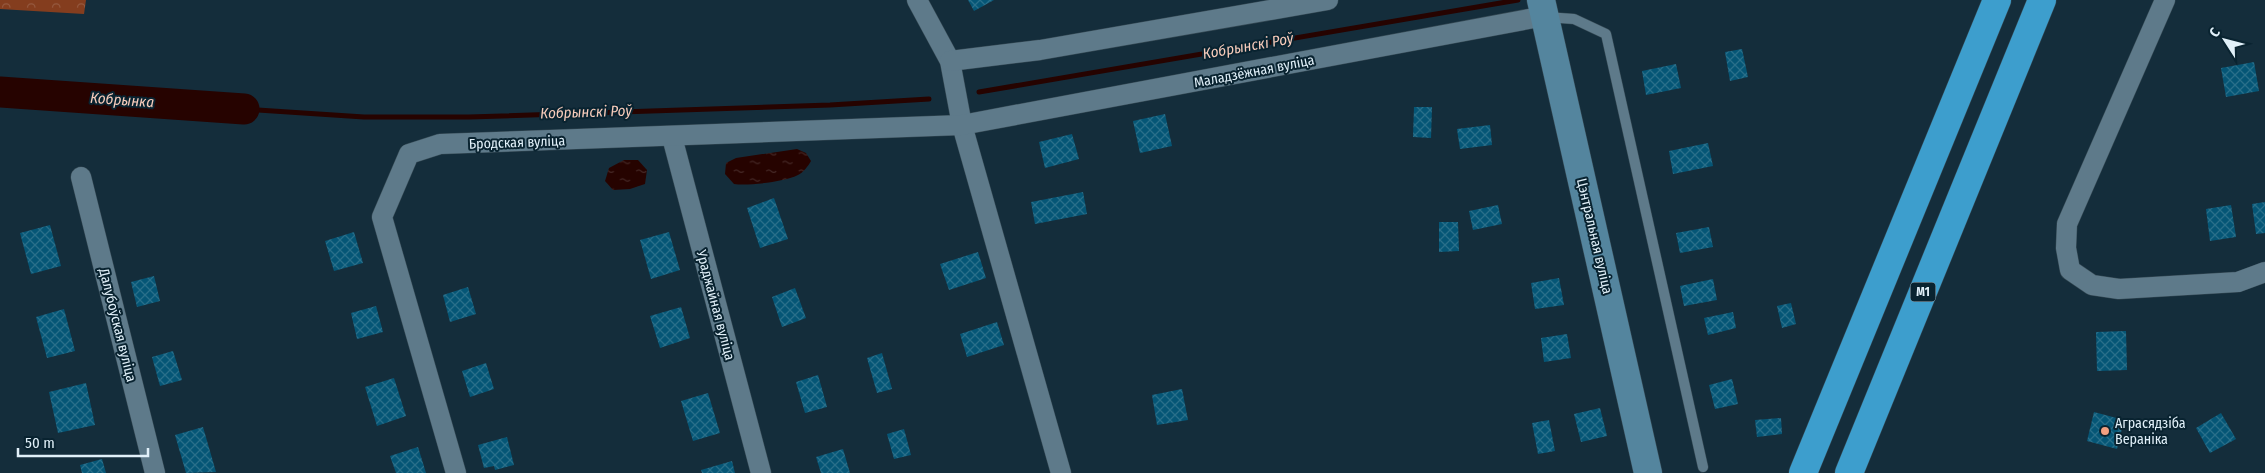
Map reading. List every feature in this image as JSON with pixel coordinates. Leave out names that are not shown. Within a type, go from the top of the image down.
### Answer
[{"type":"highway","points":[[1803,473],[1997,0]]},
{"type":"highway","name":"М1","points":[[1849,473],[2042,0]]},
{"type":"street","points":[[917,0],[950,61],[962,125],[1061,473]]},
{"type":"street","points":[[950,61],[1040,50],[1328,0]]},
{"type":"street","points":[[2165,0],[2067,224],[2066,248],[2070,270],[2092,285],[2119,289],[2238,282],[2265,272]]},
{"type":"street","name":"Маладзёжная вуліца","points":[[962,125],[1543,8]]},
{"type":"street","name":"Цэнтральная вуліца","points":[[1543,8],[1648,473]]},
{"type":"street","name":"Бродская вуліца","points":[[456,473],[382,217],[409,154],[440,144],[962,125]]},
{"type":"street","name":"Ураджайная вуліца","points":[[672,137],[761,473]]},
{"type":"street","name":"Далубоўская вуліца","points":[[81,177],[155,473]]},
{"type":"lane","points":[[1543,8],[1574,19],[1606,34],[1703,467]]},
{"type":"green space","points":[[0,0],[86,0],[84,14],[0,9]]},
{"type":"water","points":[[797,149],[806,153],[811,161],[798,175],[784,180],[766,183],[734,184],[725,174],[726,163],[736,158]]},
{"type":"water","points":[[624,160],[638,160],[647,170],[645,184],[630,189],[613,190],[605,181],[609,168]]},
{"type":"building","points":[[968,0],[994,0],[974,11]]},
{"type":"building","points":[[1742,49],[1748,77],[1730,81],[1725,52]]},
{"type":"building","points":[[2254,62],[2259,91],[2226,97],[2221,68]]},
{"type":"building","points":[[1676,64],[1681,88],[1646,95],[1642,71]]},
{"type":"building","points":[[1414,107],[1432,107],[1431,138],[1413,137]]},
{"type":"building","points":[[1165,114],[1172,146],[1140,153],[1133,121]]},
{"type":"building","points":[[1490,125],[1492,145],[1460,149],[1457,129]]},
{"type":"building","points":[[1072,134],[1079,159],[1045,168],[1039,142]]},
{"type":"building","points":[[1708,143],[1713,166],[1673,174],[1669,151]]},
{"type":"building","points":[[1083,192],[1087,214],[1035,224],[1031,202]]},
{"type":"building","points":[[774,198],[788,239],[760,248],[747,208]]},
{"type":"building","points":[[2265,202],[2265,233],[2256,234],[2252,204]]},
{"type":"building","points":[[1498,205],[1502,224],[1473,230],[1469,211]]},
{"type":"building","points":[[2231,205],[2236,237],[2210,241],[2206,209]]},
{"type":"building","points":[[1439,222],[1458,222],[1459,251],[1439,252]]},
{"type":"building","points":[[50,225],[61,266],[31,274],[20,233]]},
{"type":"building","points":[[1709,227],[1713,247],[1680,253],[1676,233]]},
{"type":"building","points":[[354,232],[363,263],[334,271],[325,241]]},
{"type":"building","points":[[669,232],[680,270],[651,279],[640,240]]},
{"type":"building","points":[[978,252],[986,278],[949,290],[940,264]]},
{"type":"building","points":[[154,276],[160,301],[137,307],[131,282]]},
{"type":"building","points":[[1559,278],[1564,305],[1535,309],[1531,283]]},
{"type":"building","points":[[1713,279],[1717,300],[1684,306],[1680,286]]},
{"type":"building","points":[[468,287],[476,314],[450,322],[443,295]]},
{"type":"building","points":[[795,288],[806,318],[782,327],[772,297]]},
{"type":"building","points":[[1791,303],[1796,324],[1782,328],[1777,306]]},
{"type":"building","points":[[376,306],[383,332],[357,339],[351,313]]},
{"type":"building","points":[[681,307],[690,338],[660,348],[650,316]]},
{"type":"building","points":[[64,309],[75,351],[47,358],[36,317]]},
{"type":"building","points":[[1733,312],[1736,328],[1708,335],[1704,318]]},
{"type":"building","points":[[997,322],[1004,345],[967,357],[960,334]]},
{"type":"building","points":[[2126,331],[2127,370],[2097,371],[2096,332]]},
{"type":"building","points":[[1567,334],[1571,358],[1544,362],[1541,338]]},
{"type":"building","points":[[173,351],[182,380],[160,386],[152,357]]},
{"type":"building","points":[[882,353],[892,389],[877,393],[867,358]]},
{"type":"building","points":[[486,363],[494,389],[470,397],[462,371]]},
{"type":"building","points":[[818,375],[827,407],[805,413],[796,382]]},
{"type":"building","points":[[394,378],[406,416],[377,426],[365,387]]},
{"type":"building","points":[[1732,379],[1738,404],[1715,409],[1709,385]]},
{"type":"building","points":[[86,383],[95,425],[58,433],[49,392]]},
{"type":"building","points":[[1182,389],[1188,420],[1157,425],[1152,395]]},
{"type":"building","points":[[708,393],[720,433],[693,441],[681,401]]},
{"type":"building","points":[[1600,408],[1607,436],[1581,442],[1574,414]]},
{"type":"building","name":"Аграсядзіба Вераніка","points":[[2094,412],[2124,420],[2117,449],[2087,441]]},
{"type":"building","points":[[2221,413],[2236,439],[2210,453],[2196,428]]},
{"type":"building","points":[[1781,418],[1782,434],[1757,437],[1755,420]]},
{"type":"building","points":[[1549,420],[1555,451],[1538,454],[1532,423]]},
{"type":"building","points":[[203,427],[216,472],[186,473],[175,435]]},
{"type":"building","points":[[904,429],[911,455],[894,459],[887,434]]},
{"type":"building","points":[[507,437],[514,465],[495,470],[494,466],[484,468],[478,445]]},
{"type":"building","points":[[418,447],[426,473],[396,473],[390,456]]},
{"type":"building","points":[[843,449],[850,473],[821,473],[816,457]]},
{"type":"building","points":[[102,459],[106,473],[82,473],[80,465]]},
{"type":"building","points":[[732,461],[735,473],[702,473],[701,470]]},
{"type":"waterway","name":"Кобрынскі Роў","points":[[979,92],[1518,0]]},
{"type":"waterway","name":"Кобрынка","points":[[0,92],[244,109]]},
{"type":"waterway","name":"Кобрынскі Роў","points":[[244,109],[364,117],[469,117],[830,105],[929,99]]},
{"type":"place","name":"Аграсядзіба Вераніка","points":[[2105,431]]}]
